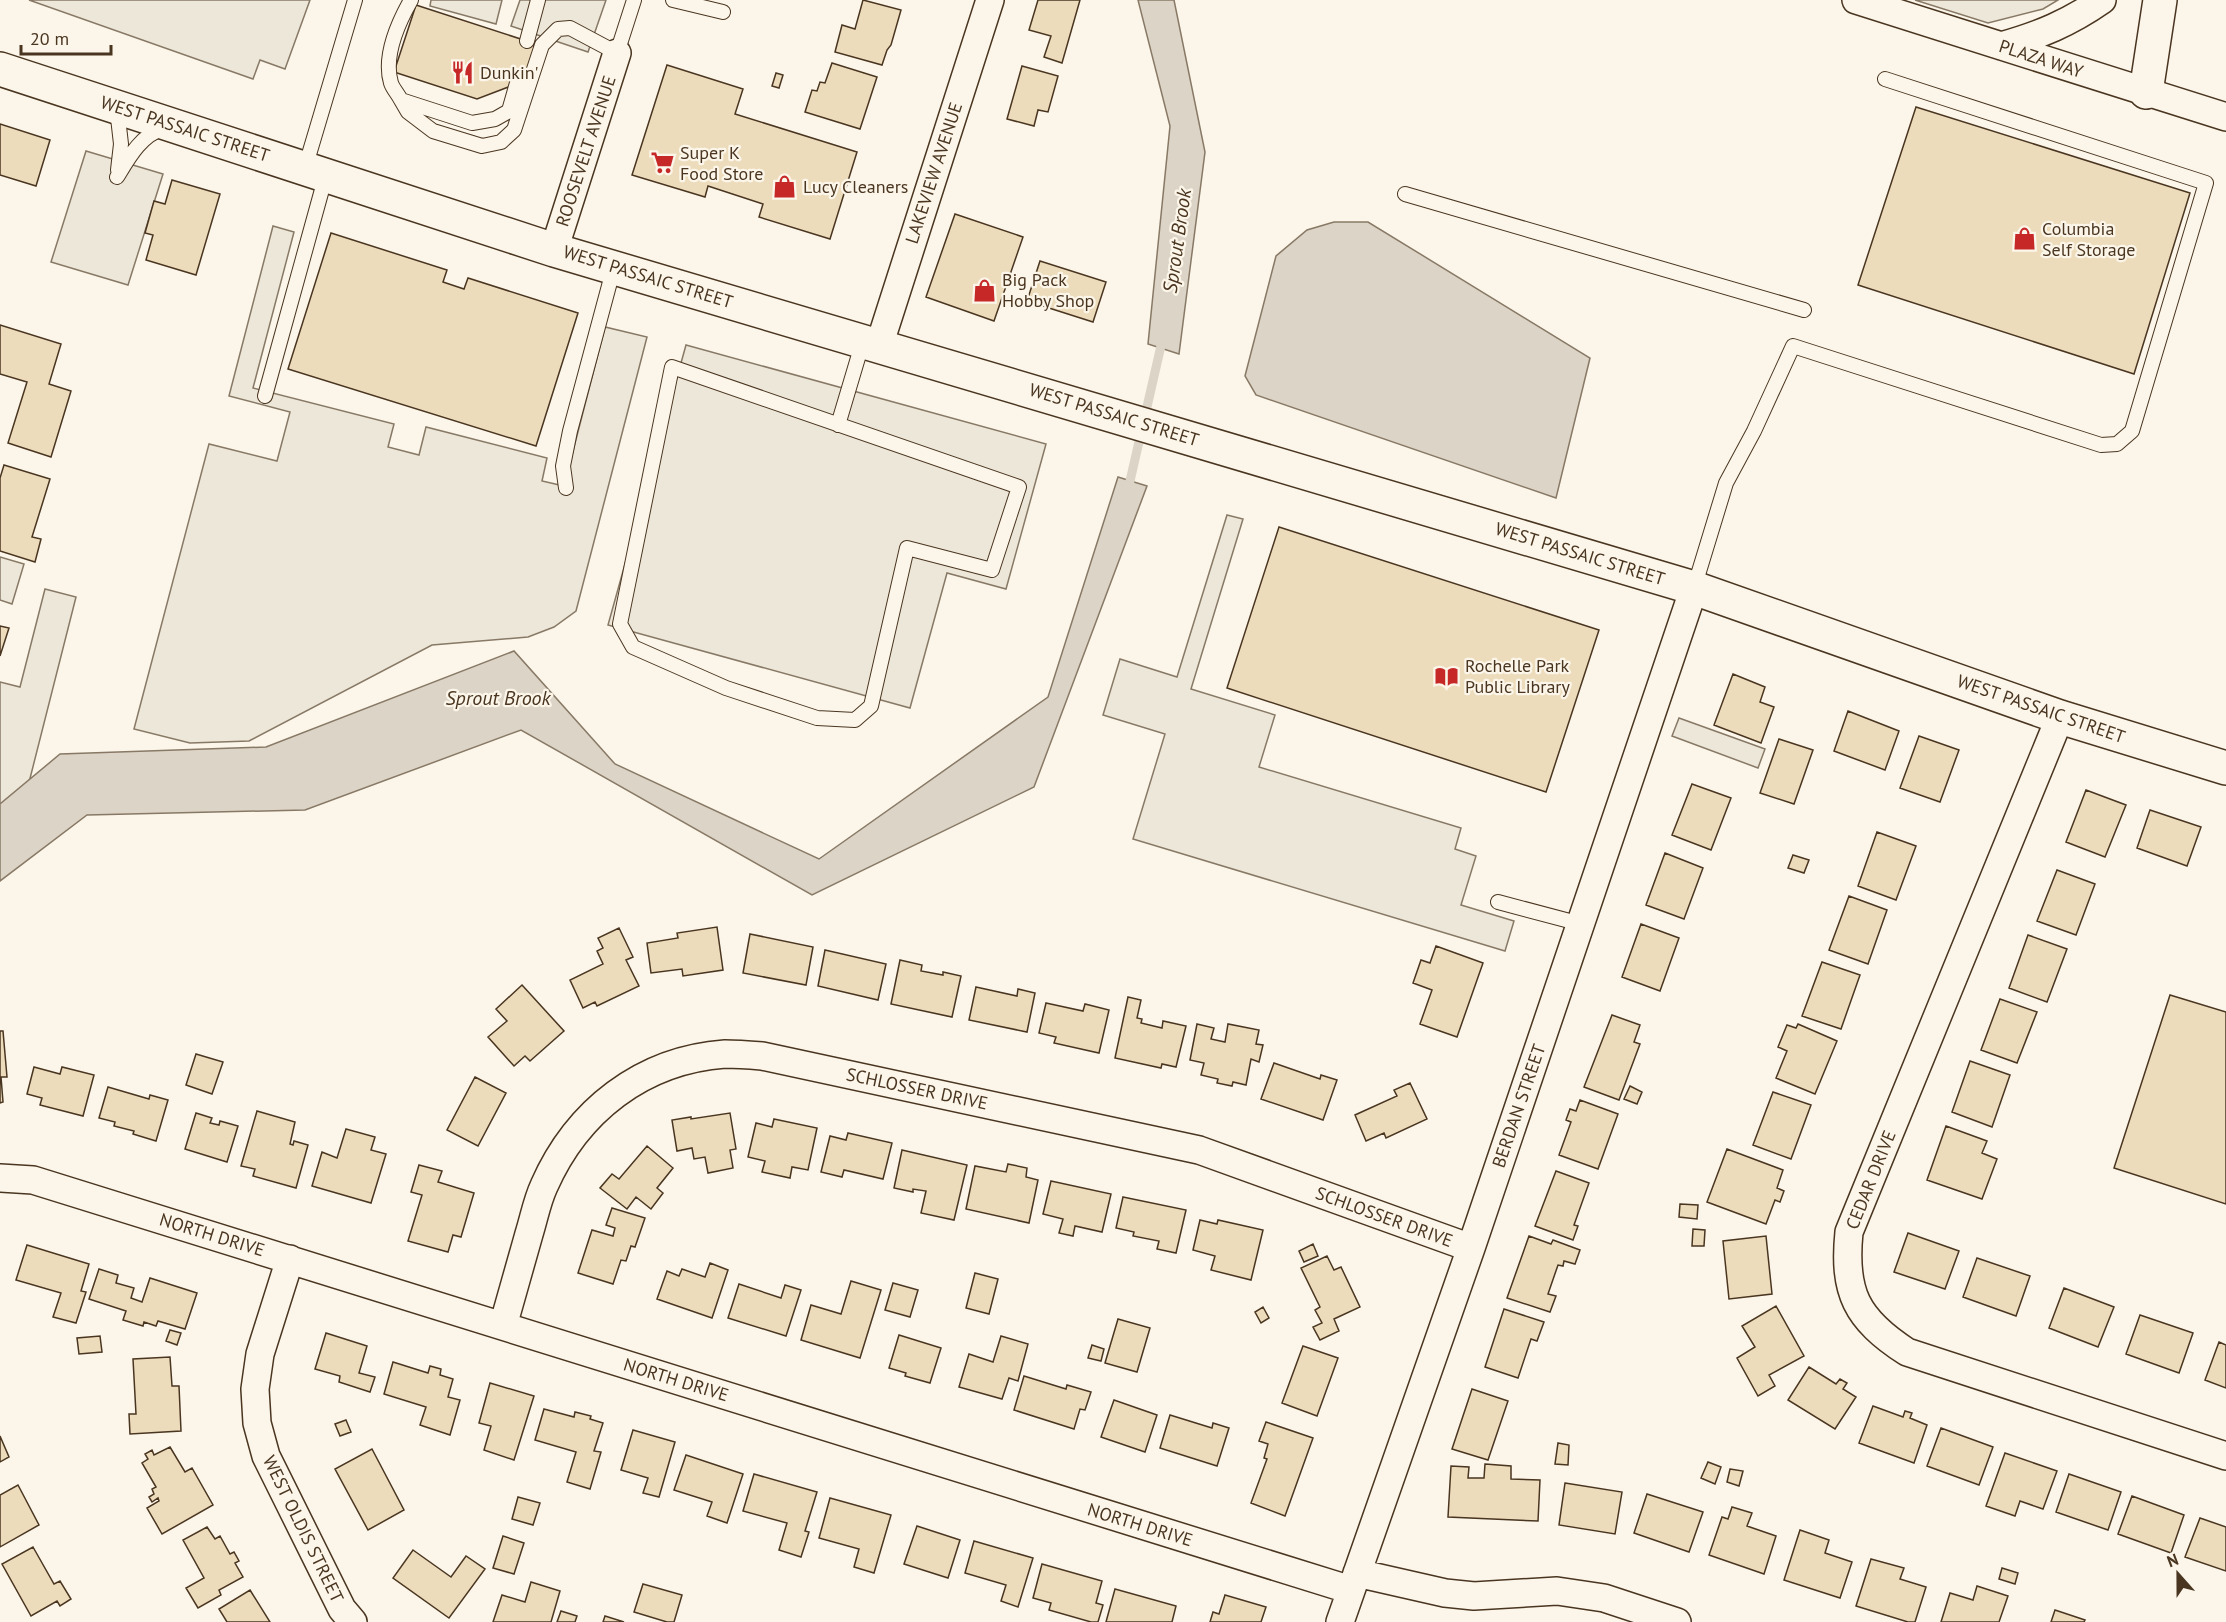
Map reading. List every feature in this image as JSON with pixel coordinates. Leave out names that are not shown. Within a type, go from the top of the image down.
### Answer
[{"type":"main road","points":[[2146,92],[2160,0]]},
{"type":"main road","name":"WEST PASSAIC STREET","points":[[0,69],[554,250],[1694,588],[2060,717],[2226,768]]},
{"type":"street","name":"LAKEVIEW AVENUE","points":[[871,344],[990,0]]},
{"type":"street","name":"PLAZA WAY","points":[[1856,0],[2226,117]]},
{"type":"street","points":[[2001,46],[2038,36],[2081,14],[2102,0]]},
{"type":"street","name":"ROOSEVELT AVENUE","points":[[554,250],[617,53]]},
{"type":"street","name":"BERDAN STREET","points":[[1340,1622],[1471,1248],[1694,588]]},
{"type":"street","name":"CEDAR DRIVE","points":[[2060,717],[1849,1232],[1846,1261],[1851,1290],[1864,1316],[1882,1336],[1907,1352],[2226,1456]]},
{"type":"street","name":"SCHLOSSER DRIVE","points":[[502,1326],[543,1188],[560,1153],[581,1124],[610,1097],[643,1076],[683,1061],[726,1054],[762,1056],[1199,1150],[1471,1248]]},
{"type":"street","name":"NORTH DRIVE","points":[[0,1178],[33,1180],[502,1326],[1354,1582],[1474,1596],[1557,1591],[1604,1598],[1677,1622]]},
{"type":"street","name":"WEST OLDIS STREET","points":[[290,1259],[260,1354],[255,1389],[257,1423],[266,1456],[342,1609],[352,1622]]},
{"type":"lane","points":[[265,396],[355,0]]},
{"type":"lane","points":[[411,0],[400,22],[392,48],[389,70],[391,84],[408,112],[433,131],[482,146],[501,142],[514,130],[542,45],[558,28]]},
{"type":"lane","points":[[538,0],[528,38],[558,28],[570,28],[617,53],[634,0]]},
{"type":"lane","points":[[673,0],[723,12]]},
{"type":"lane","points":[[1694,588],[1726,483],[1754,431],[1792,346],[2101,445],[2117,444],[2132,432],[2206,183],[1885,79]]},
{"type":"lane","points":[[401,100],[472,123],[486,121],[509,111],[517,83]]},
{"type":"lane","points":[[116,107],[121,144],[117,177],[131,154],[150,134],[173,125]]},
{"type":"lane","points":[[1405,194],[1804,310]]},
{"type":"lane","points":[[566,488],[563,465],[570,431],[614,267]]},
{"type":"lane","points":[[838,425],[871,344]]},
{"type":"lane","points":[[672,367],[838,425],[1019,487],[992,570],[908,548],[871,706],[855,720],[817,718],[726,688],[633,647],[620,624],[672,367]]},
{"type":"lane","points":[[1498,902],[1581,924]]},
{"type":"shaded area","points":[[29,0],[310,0],[285,69],[260,60],[253,79]]},
{"type":"shaded area","points":[[431,0],[502,0],[496,24],[430,6]]},
{"type":"shaded area","points":[[520,0],[606,0],[588,52],[511,26]]},
{"type":"shaded area","points":[[1915,0],[2058,0],[2043,9],[1988,23]]},
{"type":"shaded area","points":[[86,151],[163,174],[128,285],[51,262]]},
{"type":"shaded area","points":[[273,226],[294,232],[253,388],[394,424],[388,447],[419,455],[426,427],[547,458],[542,481],[564,486],[605,327],[647,337],[576,611],[554,627],[528,637],[432,645],[249,741],[190,743],[134,729],[209,444],[277,461],[290,412],[229,396]]},
{"type":"shaded area","points":[[686,345],[1046,444],[1006,589],[947,573],[910,708],[608,625]]},
{"type":"shaded area","points":[[1227,515],[1243,519],[1191,689],[1275,715],[1259,767],[1461,828],[1455,849],[1476,856],[1461,905],[1514,921],[1505,951],[1133,839],[1165,734],[1103,715],[1120,659],[1177,677]]},
{"type":"shaded area","points":[[0,557],[24,564],[12,604],[0,600]]},
{"type":"shaded area","points":[[45,589],[76,597],[22,810],[0,804],[0,682],[20,687]]},
{"type":"shaded area","points":[[1679,718],[1765,749],[1758,768],[1672,736]]},
{"type":"water","points":[[1138,0],[1174,0],[1205,152],[1179,354],[1148,344],[1170,126]]},
{"type":"water","points":[[1334,222],[1368,222],[1590,358],[1556,498],[1256,395],[1245,376],[1276,256],[1307,230]]},
{"type":"water","name":"Sprout Brook","points":[[1118,477],[1147,486],[1034,787],[812,895],[521,730],[305,810],[87,815],[0,881],[0,804],[60,754],[266,747],[514,651],[615,764],[819,859],[1048,697]]},
{"type":"building","points":[[863,0],[901,10],[891,45],[882,65],[835,52],[842,25],[855,29]]},
{"type":"building","points":[[1038,0],[1080,0],[1062,63],[1044,57],[1051,36],[1029,30]]},
{"type":"building","points":[[416,5],[536,44],[524,81],[477,99],[394,72]]},
{"type":"building","points":[[832,63],[877,77],[860,129],[805,112],[812,90],[817,91],[820,82],[825,83]]},
{"type":"building","points":[[667,65],[743,89],[735,114],[857,152],[830,239],[759,217],[763,204],[708,186],[705,197],[632,175]]},
{"type":"building","points":[[1022,66],[1058,76],[1048,112],[1038,110],[1034,126],[1007,119]]},
{"type":"building","points":[[776,73],[783,75],[779,88],[772,86]]},
{"type":"building","name":"Columbia Self Storage","points":[[1916,107],[2190,193],[2134,374],[1858,285]]},
{"type":"building","points":[[0,124],[50,140],[36,186],[0,175]]},
{"type":"building","points":[[172,180],[220,194],[196,275],[146,260],[153,235],[145,233],[154,201],[165,204]]},
{"type":"building","points":[[955,214],[1023,237],[994,321],[926,297]]},
{"type":"building","points":[[331,233],[447,270],[443,282],[464,289],[468,278],[578,313],[536,446],[288,369]]},
{"type":"building","points":[[1040,261],[1106,282],[1093,322],[1027,301]]},
{"type":"building","points":[[0,325],[61,344],[49,384],[71,391],[51,457],[8,443],[27,382],[0,374]]},
{"type":"building","points":[[4,465],[50,479],[32,537],[41,539],[35,562],[0,551],[0,478]]},
{"type":"building","points":[[1279,527],[1599,630],[1546,792],[1227,688]]},
{"type":"building","points":[[0,626],[9,628],[0,656]]},
{"type":"building","points":[[1733,674],[1765,687],[1760,702],[1774,707],[1761,743],[1714,725]]},
{"type":"building","points":[[1848,711],[1899,731],[1885,770],[1834,751]]},
{"type":"building","points":[[1919,736],[1959,750],[1940,802],[1900,788]]},
{"type":"building","points":[[1779,739],[1813,750],[1794,804],[1760,793]]},
{"type":"building","points":[[1692,784],[1731,798],[1711,850],[1672,835]]},
{"type":"building","points":[[2086,790],[2126,805],[2105,857],[2066,842]]},
{"type":"building","points":[[2150,810],[2201,827],[2187,866],[2137,848]]},
{"type":"building","points":[[1877,832],[1916,846],[1896,900],[1858,886]]},
{"type":"building","points":[[1665,853],[1703,868],[1684,919],[1646,905]]},
{"type":"building","points":[[1793,855],[1809,860],[1804,873],[1788,868]]},
{"type":"building","points":[[2057,870],[2095,884],[2076,935],[2037,921]]},
{"type":"building","points":[[1849,896],[1887,910],[1868,964],[1829,950]]},
{"type":"building","points":[[1641,924],[1679,938],[1660,991],[1622,977]]},
{"type":"building","points":[[717,927],[723,970],[683,976],[682,969],[651,973],[647,943],[678,938],[677,933]]},
{"type":"building","points":[[619,928],[633,957],[626,960],[639,986],[597,1006],[595,1002],[583,1008],[570,980],[603,964],[597,951],[603,948],[598,938]]},
{"type":"building","points":[[750,934],[813,947],[806,985],[743,973]]},
{"type":"building","points":[[2028,935],[2067,949],[2047,1002],[2009,988]]},
{"type":"building","points":[[1436,946],[1483,963],[1457,1037],[1420,1024],[1432,990],[1413,983],[1421,960],[1430,963]]},
{"type":"building","points":[[825,950],[886,964],[878,1000],[818,986]]},
{"type":"building","points":[[900,960],[922,965],[921,971],[961,976],[952,1017],[891,1004]]},
{"type":"building","points":[[1822,962],[1860,975],[1841,1029],[1802,1016]]},
{"type":"building","points":[[522,985],[564,1031],[530,1061],[525,1056],[514,1066],[488,1037],[507,1021],[496,1009]]},
{"type":"building","points":[[976,987],[1017,996],[1018,989],[1035,993],[1027,1032],[969,1020]]},
{"type":"building","points":[[2170,995],[2226,1012],[2226,1204],[2114,1168]]},
{"type":"building","points":[[1128,997],[1141,1000],[1137,1018],[1142,1019],[1141,1023],[1162,1028],[1163,1021],[1186,1026],[1176,1067],[1162,1064],[1161,1068],[1115,1058]]},
{"type":"building","points":[[2000,999],[2037,1012],[2017,1063],[1981,1050]]},
{"type":"building","points":[[1046,1003],[1083,1011],[1085,1004],[1109,1010],[1099,1053],[1054,1043],[1056,1037],[1039,1033]]},
{"type":"building","points":[[1612,1015],[1640,1025],[1634,1042],[1640,1044],[1619,1100],[1584,1087]]},
{"type":"building","points":[[1197,1024],[1214,1028],[1211,1039],[1225,1042],[1228,1024],[1259,1030],[1256,1044],[1263,1045],[1259,1062],[1251,1059],[1246,1085],[1233,1082],[1232,1086],[1217,1083],[1218,1079],[1201,1075],[1204,1063],[1190,1060]]},
{"type":"building","points":[[1798,1024],[1837,1041],[1815,1094],[1776,1078],[1787,1051],[1778,1047],[1787,1025],[1796,1028]]},
{"type":"building","points":[[0,1031],[3,1031],[7,1077],[1,1077],[3,1102],[0,1103]]},
{"type":"building","points":[[196,1054],[223,1062],[212,1094],[186,1085]]},
{"type":"building","points":[[1970,1061],[2010,1075],[1992,1127],[1952,1112]]},
{"type":"building","points":[[1274,1063],[1320,1079],[1321,1075],[1337,1080],[1323,1120],[1261,1099]]},
{"type":"building","points":[[34,1067],[60,1074],[62,1067],[94,1075],[83,1116],[40,1105],[42,1098],[27,1094]]},
{"type":"building","points":[[475,1077],[506,1093],[478,1146],[447,1130]]},
{"type":"building","points":[[1410,1083],[1427,1119],[1386,1138],[1384,1133],[1366,1141],[1355,1115],[1397,1096],[1394,1090]]},
{"type":"building","points":[[1630,1086],[1642,1092],[1637,1104],[1624,1099]]},
{"type":"building","points":[[108,1087],[149,1099],[150,1095],[168,1100],[156,1141],[133,1134],[134,1131],[114,1126],[115,1122],[99,1118]]},
{"type":"building","points":[[1773,1092],[1811,1105],[1791,1159],[1753,1145]]},
{"type":"building","points":[[1580,1100],[1618,1114],[1598,1169],[1559,1155],[1571,1122],[1566,1120],[1570,1109],[1576,1111]]},
{"type":"building","points":[[257,1111],[295,1122],[290,1144],[293,1145],[294,1141],[308,1145],[296,1188],[253,1176],[255,1169],[241,1166]]},
{"type":"building","points":[[196,1113],[212,1118],[210,1123],[219,1125],[220,1121],[238,1126],[227,1162],[185,1149]]},
{"type":"building","points":[[730,1113],[736,1149],[730,1150],[733,1168],[708,1173],[705,1157],[694,1159],[692,1148],[677,1151],[672,1120]]},
{"type":"building","points":[[774,1119],[817,1128],[808,1170],[792,1167],[790,1178],[762,1172],[765,1161],[748,1157],[756,1123],[772,1127]]},
{"type":"building","points":[[1946,1126],[1987,1141],[1982,1153],[1997,1159],[1982,1199],[1927,1180]]},
{"type":"building","points":[[346,1129],[375,1137],[371,1150],[386,1154],[371,1203],[312,1186],[322,1152],[337,1158]]},
{"type":"building","points":[[848,1133],[892,1143],[883,1179],[844,1170],[842,1177],[821,1172],[830,1136],[846,1140]]},
{"type":"building","points":[[647,1146],[673,1168],[657,1188],[663,1193],[651,1209],[636,1197],[627,1209],[600,1188],[612,1174],[619,1179]]},
{"type":"building","points":[[1727,1149],[1783,1170],[1777,1188],[1784,1191],[1780,1202],[1775,1200],[1766,1224],[1707,1202]]},
{"type":"building","points":[[902,1150],[967,1165],[954,1220],[921,1213],[926,1191],[913,1189],[913,1192],[894,1188]]},
{"type":"building","points":[[1008,1164],[1027,1168],[1026,1177],[1038,1180],[1029,1223],[966,1209],[975,1166],[1006,1172]]},
{"type":"building","points":[[419,1165],[442,1171],[438,1182],[474,1193],[461,1237],[453,1235],[448,1252],[408,1241],[422,1195],[411,1192]]},
{"type":"building","points":[[1556,1171],[1589,1183],[1574,1225],[1578,1226],[1573,1240],[1535,1226]]},
{"type":"building","points":[[1051,1181],[1111,1194],[1102,1232],[1075,1226],[1073,1236],[1059,1233],[1063,1219],[1043,1214]]},
{"type":"building","points":[[1123,1197],[1186,1210],[1176,1253],[1157,1249],[1159,1241],[1133,1236],[1134,1232],[1116,1228]]},
{"type":"building","points":[[1680,1204],[1698,1205],[1697,1219],[1679,1217]]},
{"type":"building","points":[[612,1208],[645,1218],[635,1247],[631,1246],[626,1261],[621,1260],[613,1284],[578,1273],[592,1230],[613,1236],[615,1228],[606,1225]]},
{"type":"building","points":[[1200,1220],[1217,1224],[1218,1220],[1263,1230],[1251,1280],[1211,1270],[1215,1256],[1193,1250]]},
{"type":"building","points":[[1693,1229],[1705,1230],[1704,1246],[1692,1246]]},
{"type":"building","points":[[1908,1233],[1959,1251],[1945,1289],[1894,1272]]},
{"type":"building","points":[[1529,1236],[1551,1244],[1553,1240],[1580,1250],[1575,1264],[1564,1261],[1563,1266],[1558,1265],[1548,1294],[1556,1296],[1550,1312],[1507,1298]]},
{"type":"building","points":[[1766,1236],[1772,1294],[1729,1299],[1723,1241]]},
{"type":"building","points":[[1313,1244],[1318,1256],[1304,1262],[1299,1251]]},
{"type":"building","points":[[27,1245],[89,1264],[81,1291],[86,1292],[76,1323],[53,1317],[61,1293],[16,1280]]},
{"type":"building","points":[[1327,1256],[1334,1270],[1341,1267],[1360,1307],[1334,1319],[1339,1331],[1320,1340],[1313,1327],[1322,1323],[1315,1310],[1320,1307],[1301,1268]]},
{"type":"building","points":[[1977,1258],[2030,1276],[2016,1316],[1963,1297]]},
{"type":"building","points":[[710,1263],[728,1270],[712,1318],[657,1299],[667,1271],[679,1276],[682,1269],[705,1277]]},
{"type":"building","points":[[99,1269],[118,1275],[116,1283],[134,1288],[131,1298],[142,1302],[150,1278],[197,1293],[185,1329],[158,1321],[156,1326],[144,1322],[143,1326],[123,1320],[126,1311],[89,1299]]},
{"type":"building","points":[[975,1273],[998,1279],[989,1314],[966,1308]]},
{"type":"building","points":[[851,1281],[881,1290],[860,1358],[801,1340],[811,1305],[841,1314]]},
{"type":"building","points":[[893,1283],[918,1290],[910,1317],[885,1310]]},
{"type":"building","points":[[739,1284],[781,1298],[785,1285],[801,1290],[786,1336],[728,1318]]},
{"type":"building","points":[[2064,1288],[2114,1307],[2098,1347],[2049,1328]]},
{"type":"building","points":[[1776,1306],[1804,1356],[1769,1375],[1775,1386],[1758,1396],[1737,1358],[1755,1347],[1742,1326]]},
{"type":"building","points":[[1263,1307],[1269,1318],[1261,1323],[1255,1312]]},
{"type":"building","points":[[1504,1309],[1544,1322],[1537,1341],[1531,1339],[1518,1378],[1485,1367]]},
{"type":"building","points":[[2140,1315],[2193,1333],[2179,1373],[2126,1354]]},
{"type":"building","points":[[1118,1319],[1150,1328],[1137,1372],[1105,1363]]},
{"type":"building","points":[[170,1330],[181,1333],[177,1345],[166,1341]]},
{"type":"building","points":[[326,1333],[367,1346],[359,1373],[375,1377],[370,1392],[339,1382],[340,1376],[315,1369]]},
{"type":"building","points":[[899,1335],[941,1348],[930,1383],[905,1376],[906,1373],[889,1368]]},
{"type":"building","points":[[100,1336],[102,1352],[79,1354],[77,1338]]},
{"type":"building","points":[[1001,1336],[1028,1344],[1018,1381],[1009,1378],[1002,1399],[959,1387],[969,1354],[993,1362]]},
{"type":"building","points":[[2219,1342],[2226,1345],[2226,1388],[2205,1380]]},
{"type":"building","points":[[1092,1345],[1104,1349],[1101,1361],[1088,1358]]},
{"type":"building","points":[[1303,1346],[1338,1358],[1317,1416],[1282,1403]]},
{"type":"building","points":[[170,1357],[172,1386],[179,1386],[181,1431],[130,1434],[129,1414],[136,1414],[133,1359]]},
{"type":"building","points":[[393,1362],[428,1373],[430,1366],[441,1369],[440,1375],[453,1379],[448,1397],[460,1400],[450,1435],[420,1425],[426,1407],[384,1394]]},
{"type":"building","points":[[1809,1367],[1836,1384],[1840,1379],[1847,1383],[1843,1389],[1856,1397],[1835,1429],[1788,1400]]},
{"type":"building","points":[[1024,1376],[1066,1389],[1067,1385],[1091,1392],[1085,1410],[1080,1409],[1074,1429],[1014,1410]]},
{"type":"building","points":[[490,1383],[534,1396],[514,1460],[484,1450],[491,1426],[479,1423]]},
{"type":"building","points":[[1472,1389],[1508,1401],[1488,1460],[1452,1449]]},
{"type":"building","points":[[1114,1400],[1157,1415],[1145,1452],[1101,1437]]},
{"type":"building","points":[[1873,1406],[1903,1417],[1905,1411],[1912,1413],[1910,1418],[1927,1425],[1914,1463],[1859,1443]]},
{"type":"building","points":[[544,1409],[574,1417],[575,1412],[591,1416],[590,1419],[603,1423],[594,1451],[601,1452],[590,1489],[567,1482],[576,1452],[535,1440]]},
{"type":"building","points":[[1170,1415],[1212,1428],[1213,1423],[1229,1428],[1217,1466],[1160,1448]]},
{"type":"building","points":[[346,1420],[351,1432],[340,1436],[335,1424]]},
{"type":"building","points":[[1266,1422],[1313,1438],[1285,1516],[1251,1503],[1267,1459],[1264,1458],[1268,1444],[1259,1441]]},
{"type":"building","points":[[1941,1428],[1993,1447],[1979,1485],[1927,1466]]},
{"type":"building","points":[[633,1430],[675,1442],[659,1497],[643,1493],[648,1478],[621,1470]]},
{"type":"building","points":[[0,1436],[9,1457],[0,1462]]},
{"type":"building","points":[[1558,1443],[1569,1445],[1568,1465],[1555,1464]]},
{"type":"building","points":[[170,1447],[185,1472],[192,1468],[213,1505],[162,1534],[147,1508],[159,1501],[158,1498],[152,1502],[149,1497],[154,1494],[152,1489],[156,1487],[142,1463],[148,1459],[145,1454],[152,1450],[154,1455]]},
{"type":"building","points":[[372,1449],[404,1510],[368,1530],[335,1469]]},
{"type":"building","points":[[2005,1453],[2057,1471],[2043,1509],[2020,1501],[2015,1516],[1986,1506]]},
{"type":"building","points":[[686,1455],[743,1474],[727,1523],[707,1516],[712,1502],[674,1490]]},
{"type":"building","points":[[1708,1462],[1721,1467],[1715,1484],[1701,1478]]},
{"type":"building","points":[[1485,1464],[1511,1466],[1511,1479],[1540,1480],[1538,1521],[1448,1517],[1451,1466],[1469,1467],[1468,1478],[1484,1478]]},
{"type":"building","points":[[1730,1469],[1743,1471],[1739,1486],[1727,1482]]},
{"type":"building","points":[[754,1474],[817,1492],[805,1531],[809,1532],[801,1557],[779,1550],[787,1523],[743,1511]]},
{"type":"building","points":[[2069,1474],[2121,1492],[2108,1530],[2056,1512]]},
{"type":"building","points":[[1565,1483],[1622,1492],[1615,1534],[1559,1525]]},
{"type":"building","points":[[18,1485],[39,1525],[0,1547],[0,1495]]},
{"type":"building","points":[[1647,1494],[1703,1512],[1689,1552],[1634,1533]]},
{"type":"building","points":[[2132,1496],[2184,1515],[2171,1553],[2118,1534]]},
{"type":"building","points":[[518,1497],[540,1503],[533,1525],[512,1519]]},
{"type":"building","points":[[830,1498],[891,1515],[874,1573],[854,1567],[859,1549],[819,1538]]},
{"type":"building","points":[[1732,1507],[1752,1513],[1747,1526],[1776,1536],[1764,1574],[1709,1555],[1722,1517],[1728,1519]]},
{"type":"building","points":[[2200,1518],[2226,1527],[2226,1571],[2185,1557]]},
{"type":"building","points":[[917,1526],[960,1540],[948,1578],[904,1564]]},
{"type":"building","points":[[207,1527],[215,1539],[220,1536],[230,1554],[234,1552],[239,1561],[235,1563],[243,1577],[219,1590],[221,1595],[198,1608],[186,1588],[204,1578],[183,1540]]},
{"type":"building","points":[[1800,1530],[1829,1540],[1825,1553],[1852,1562],[1840,1598],[1784,1580]]},
{"type":"building","points":[[503,1536],[524,1543],[514,1574],[493,1568]]},
{"type":"building","points":[[974,1541],[1033,1558],[1018,1607],[1001,1601],[1006,1585],[965,1573]]},
{"type":"building","points":[[33,1547],[54,1584],[60,1581],[71,1599],[60,1606],[57,1601],[31,1616],[2,1564]]},
{"type":"building","points":[[413,1550],[451,1577],[466,1556],[485,1569],[449,1618],[393,1578]]},
{"type":"building","points":[[1871,1559],[1904,1568],[1900,1579],[1926,1587],[1915,1622],[1908,1622],[1856,1606]]},
{"type":"building","points":[[1042,1564],[1102,1581],[1096,1603],[1103,1605],[1098,1622],[1049,1610],[1051,1603],[1033,1598]]},
{"type":"building","points":[[2002,1568],[2018,1573],[2015,1584],[1999,1579]]},
{"type":"building","points":[[531,1582],[560,1591],[551,1622],[493,1622],[502,1595],[525,1602]]},
{"type":"building","points":[[643,1584],[682,1595],[674,1622],[634,1612]]},
{"type":"building","points":[[1977,1586],[2008,1596],[1999,1622],[1941,1622],[1950,1593],[1973,1600]]},
{"type":"building","points":[[1115,1589],[1176,1606],[1172,1622],[1106,1622]]},
{"type":"building","points":[[250,1590],[270,1622],[227,1622],[219,1609]]},
{"type":"building","points":[[1225,1595],[1266,1607],[1261,1622],[1210,1622],[1213,1612],[1219,1614]]},
{"type":"building","points":[[2055,1610],[2085,1620],[2084,1622],[2051,1622]]},
{"type":"building","points":[[561,1611],[577,1616],[575,1622],[557,1622]]},
{"type":"building","points":[[605,1616],[624,1622],[603,1622]]},
{"type":"waterway","name":"Sprout Brook","points":[[1130,481],[1163,337]]},
{"type":"place","name":"Dunkin'","points":[[462,73]]},
{"type":"place","name":"Super K Food Store","points":[[662,163]]},
{"type":"place","name":"Lucy Cleaners","points":[[785,187]]},
{"type":"place","name":"Columbia Self Storage","points":[[2024,239]]},
{"type":"place","name":"Big Pack Hobby Shop","points":[[984,290]]},
{"type":"place","name":"Rochelle Park Public Library","points":[[1447,676]]}]
